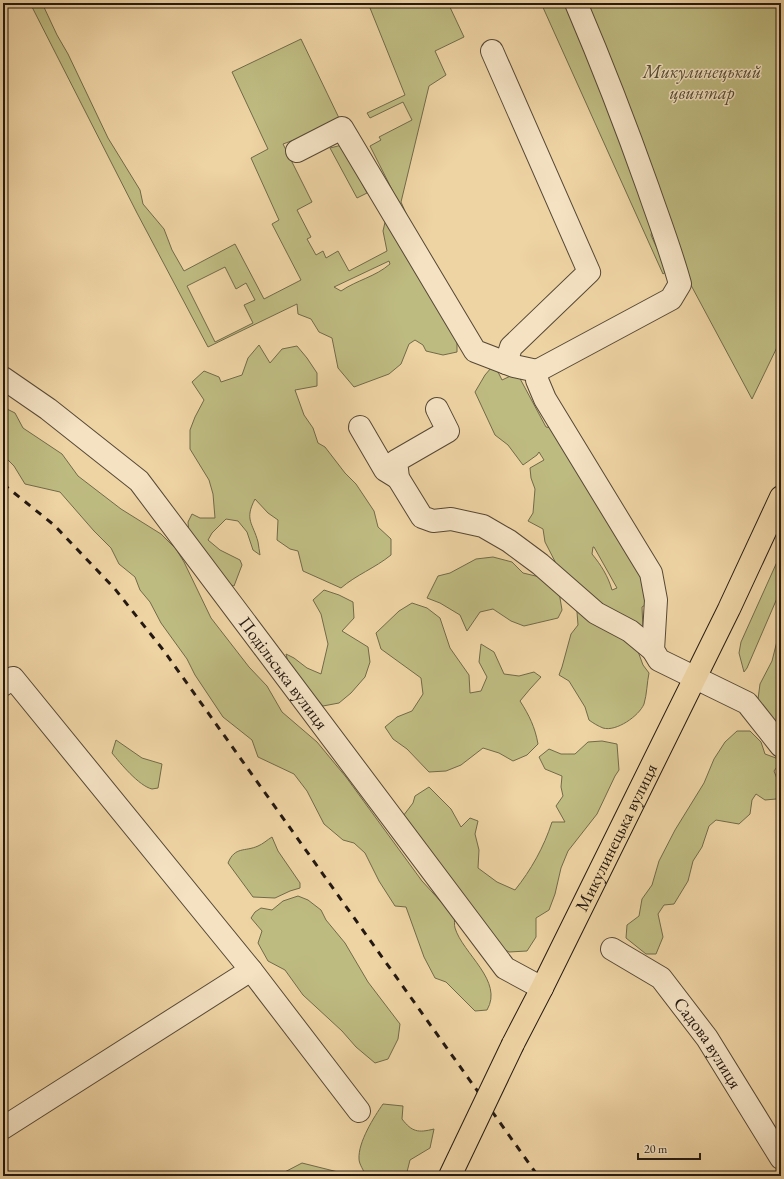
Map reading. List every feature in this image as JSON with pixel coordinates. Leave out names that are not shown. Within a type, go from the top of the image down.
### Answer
[{"type":"main road","name":"Микулинецька вулиця","points":[[450,1176],[513,1044],[696,677],[781,497]]},
{"type":"street","points":[[297,151],[342,128],[475,351],[506,363],[537,371],[671,299],[680,284],[673,259],[626,128],[599,57],[576,3]]},
{"type":"street","points":[[492,52],[589,272],[511,347],[506,363]]},
{"type":"street","points":[[537,371],[537,380],[545,399],[651,573],[656,600],[652,650]]},
{"type":"street","name":"Подільська вулиця","points":[[3,378],[48,409],[139,481],[505,968],[542,988]]},
{"type":"street","points":[[437,409],[448,431],[396,461],[398,478],[422,516],[433,521],[451,519],[482,526],[509,541],[540,564],[596,613],[630,631],[652,650],[659,660],[747,703],[781,746]]},
{"type":"street","points":[[360,427],[385,470],[398,478]]},
{"type":"street","points":[[3,686],[13,678],[251,970],[359,1111]]},
{"type":"street","name":"Садова вулиця","points":[[612,949],[661,978],[707,1038],[781,1158]]},
{"type":"street","points":[[3,1128],[251,970]]},
{"type":"green space","points":[[30,3],[42,3],[108,138],[140,190],[143,204],[164,229],[172,250],[184,271],[235,244],[264,299],[301,280],[272,224],[279,220],[251,158],[268,149],[232,72],[301,39],[339,118],[342,128],[335,125],[283,144],[312,202],[297,210],[311,237],[307,239],[316,255],[323,251],[326,258],[338,251],[349,271],[387,251],[383,231],[386,218],[457,338],[457,352],[443,355],[426,351],[423,345],[415,340],[409,344],[401,364],[389,374],[354,387],[338,368],[332,338],[319,332],[311,319],[298,314],[297,304],[208,347],[137,213]],"holes":[[[389,261],[390,264],[384,268],[341,291],[334,287]],[[225,267],[236,289],[246,283],[255,300],[244,305],[253,323],[215,342],[187,286]]]},
{"type":"green space","points":[[368,3],[448,3],[464,37],[435,51],[446,75],[429,86],[401,202],[420,245],[370,146],[381,140],[379,137],[412,120],[403,102],[370,118],[367,113],[405,95]]},
{"type":"green space","points":[[541,3],[568,3],[655,220],[651,235],[667,271],[663,274]]},
{"type":"green space","name":"Микулинецький цвинтар","points":[[584,3],[781,3],[781,339],[752,399],[685,274]]},
{"type":"green space","points":[[342,145],[367,193],[357,198],[330,148]]},
{"type":"green space","points":[[259,345],[270,363],[282,349],[297,346],[307,358],[317,373],[317,386],[295,390],[304,415],[313,428],[318,443],[325,447],[345,473],[356,484],[374,511],[378,527],[391,539],[391,555],[341,588],[303,571],[298,551],[290,549],[277,540],[278,520],[268,513],[255,499],[250,512],[250,521],[258,542],[260,555],[253,550],[247,532],[238,521],[226,519],[212,533],[208,540],[220,550],[240,560],[242,565],[234,586],[220,581],[189,534],[188,522],[192,514],[200,518],[215,518],[213,494],[209,480],[190,449],[190,430],[204,400],[192,382],[204,371],[219,377],[221,382],[242,375],[248,358]]},
{"type":"green space","points":[[491,368],[498,372],[502,380],[517,373],[546,427],[557,429],[649,589],[645,605],[642,607],[643,629],[636,646],[643,665],[649,673],[644,704],[632,718],[614,728],[603,728],[589,720],[585,707],[569,681],[559,675],[571,634],[578,625],[577,612],[566,595],[562,575],[545,542],[543,529],[528,521],[533,513],[535,489],[531,478],[530,468],[544,460],[539,452],[523,465],[508,445],[495,435],[475,392]],"holes":[[[594,547],[617,588],[612,590],[604,571],[592,554]]]},
{"type":"green space","points":[[3,407],[15,413],[23,428],[62,454],[78,476],[121,509],[161,534],[176,549],[184,562],[211,618],[249,667],[267,686],[282,712],[317,742],[346,777],[422,881],[454,916],[455,928],[459,938],[480,968],[490,989],[491,999],[487,1010],[475,1011],[446,982],[435,978],[424,957],[406,907],[395,906],[379,881],[365,853],[354,843],[343,840],[324,824],[307,791],[294,774],[258,757],[252,740],[223,717],[195,675],[187,659],[161,623],[150,602],[140,590],[135,577],[119,564],[111,548],[60,492],[25,484],[14,466],[3,455]]},
{"type":"green space","points":[[781,553],[781,589],[744,672],[739,653],[741,642]]},
{"type":"green space","points":[[493,557],[512,562],[523,573],[544,578],[559,592],[562,610],[558,618],[524,626],[511,621],[493,609],[480,612],[467,631],[460,615],[440,603],[427,598],[438,576],[450,573],[476,559]]},
{"type":"green space","points":[[324,590],[353,602],[354,618],[342,631],[368,647],[370,662],[365,677],[351,693],[339,703],[323,706],[290,670],[286,654],[307,668],[321,674],[328,644],[321,614],[313,600]]},
{"type":"green space","points":[[412,603],[427,608],[440,618],[450,648],[469,675],[470,693],[481,691],[487,677],[479,662],[481,644],[494,652],[504,674],[519,676],[534,672],[541,677],[520,701],[531,721],[538,744],[527,755],[513,761],[499,753],[483,748],[461,765],[446,771],[429,772],[407,749],[393,739],[385,727],[397,717],[412,711],[423,694],[421,678],[381,649],[376,633],[399,611]]},
{"type":"green space","points":[[781,625],[781,753],[755,722],[760,684],[772,661]]},
{"type":"green space","points":[[737,731],[750,731],[761,742],[765,754],[776,758],[779,764],[774,771],[781,789],[776,799],[765,800],[756,794],[752,800],[750,814],[739,824],[716,820],[709,826],[702,847],[693,861],[688,881],[674,904],[664,905],[658,914],[663,937],[656,954],[646,954],[626,938],[627,925],[639,916],[642,899],[652,885],[659,861],[675,830],[704,783],[714,759],[725,742]]},
{"type":"green space","points":[[116,740],[142,758],[162,764],[158,788],[152,789],[141,784],[130,774],[112,753]]},
{"type":"green space","points":[[602,741],[617,744],[619,770],[597,814],[568,851],[561,868],[555,894],[549,910],[536,918],[536,937],[527,951],[509,952],[497,945],[400,820],[413,803],[415,796],[429,787],[451,809],[461,827],[470,818],[478,821],[475,834],[479,850],[478,868],[497,882],[515,890],[536,858],[552,822],[565,822],[556,806],[563,796],[561,787],[562,776],[545,769],[539,757],[549,749],[561,754],[575,754],[588,742]]},
{"type":"green space","points":[[272,837],[278,851],[300,883],[300,888],[275,898],[253,897],[228,863],[237,852],[258,846]]},
{"type":"green space","points":[[298,896],[308,900],[321,910],[326,920],[345,943],[368,982],[400,1024],[398,1039],[388,1059],[375,1063],[356,1047],[342,1031],[303,995],[285,970],[268,961],[258,943],[262,931],[251,918],[255,912],[261,908],[272,910],[283,901]]},
{"type":"green space","points":[[383,1104],[403,1106],[402,1119],[412,1129],[424,1131],[434,1129],[430,1148],[410,1160],[406,1176],[366,1176],[360,1163],[359,1152],[361,1145],[371,1123]]},
{"type":"green space","points":[[302,1163],[346,1174],[348,1176],[277,1176]]},
{"type":"railway","points":[[3,484],[54,525],[115,589],[164,651],[538,1176]]}]
